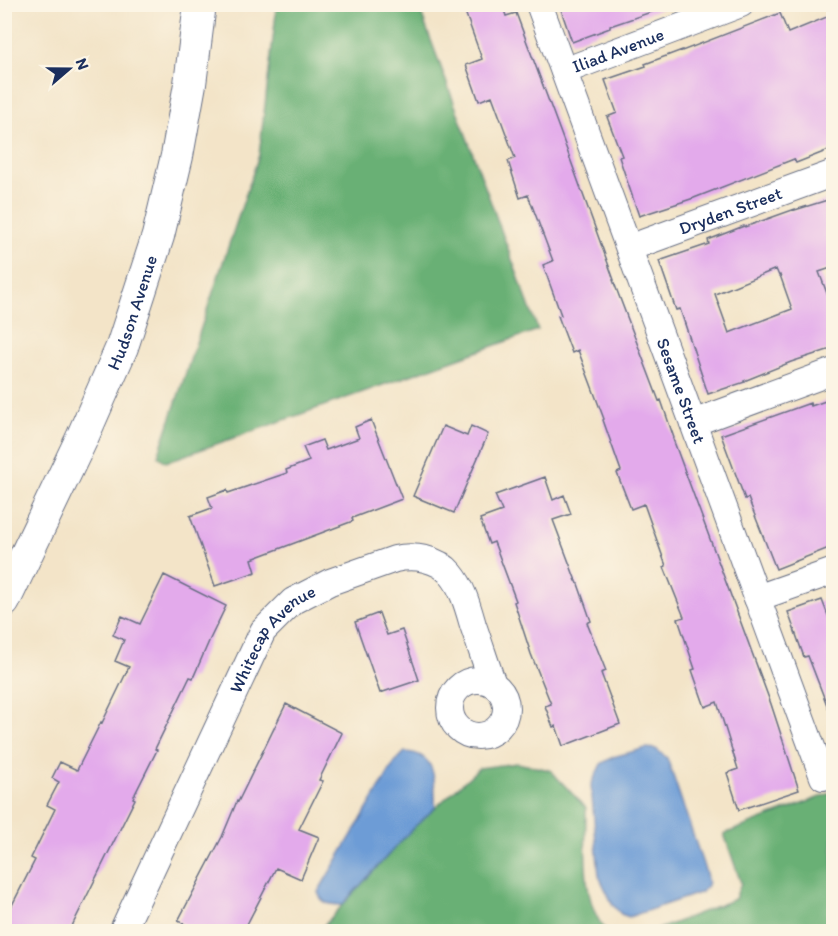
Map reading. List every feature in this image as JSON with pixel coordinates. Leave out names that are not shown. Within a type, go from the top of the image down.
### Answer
[{"type":"street","name":"Hudson Avenue","points":[[4,601],[82,438],[125,336],[158,236],[177,156],[190,84],[200,4]]},
{"type":"street","name":"Sesame Street","points":[[539,4],[757,598],[828,775]]},
{"type":"street","name":"Iliad Avenue","points":[[564,71],[741,4]]},
{"type":"street","name":"Dryden Street","points":[[629,248],[834,173]]},
{"type":"street","points":[[693,423],[834,372]]},
{"type":"street","name":"Whitecap Avenue","points":[[122,932],[263,631],[293,602],[330,582],[395,559],[417,557],[438,564],[451,573],[464,596],[493,684]]},
{"type":"street","points":[[757,598],[834,571]]},
{"type":"green space","points":[[277,5],[418,5],[538,330],[166,462],[158,456],[259,155]]},
{"type":"green space","points":[[517,763],[550,770],[586,808],[588,890],[598,919],[607,931],[318,932],[413,828],[479,768]]},
{"type":"green space","points":[[833,792],[833,931],[654,931],[735,899],[741,883],[724,834]]},
{"type":"water","points":[[646,748],[656,749],[667,758],[708,884],[702,892],[629,917],[621,914],[613,905],[599,876],[591,785],[601,764],[613,757]]},
{"type":"water","points":[[405,752],[424,758],[429,764],[434,780],[435,808],[413,828],[342,905],[324,902],[318,892],[395,762]]},
{"type":"building","points":[[476,4],[502,4],[506,16],[516,13],[613,280],[659,401],[661,400],[673,439],[771,704],[799,790],[739,810],[727,773],[738,769],[717,702],[705,707],[678,619],[684,617],[664,567],[666,566],[644,504],[631,509],[617,473],[621,471],[604,419],[578,350],[572,353],[558,316],[561,315],[543,265],[553,261],[528,195],[520,198],[508,161],[515,158],[492,96],[479,101],[466,65],[482,59],[464,9]]},
{"type":"building","points":[[559,4],[663,4],[663,8],[572,42]]},
{"type":"building","points":[[780,13],[788,33],[834,14],[834,148],[796,163],[794,159],[694,198],[639,216],[619,157],[622,156],[607,117],[617,113],[605,80]]},
{"type":"building","points":[[834,198],[834,267],[819,272],[834,312],[834,348],[708,394],[680,309],[676,310],[659,261],[709,244],[708,240],[744,226]],"holes":[[[776,269],[792,309],[729,333],[715,294]]]},
{"type":"building","points":[[834,398],[834,546],[776,569],[748,498],[745,499],[721,435],[810,403],[811,406]]},
{"type":"building","points":[[371,420],[402,499],[352,518],[353,521],[252,559],[256,572],[215,586],[190,516],[212,508],[208,497],[227,490],[228,493],[287,473],[286,470],[309,461],[303,447],[322,440],[326,450],[359,438],[355,427]]},
{"type":"building","points":[[443,426],[467,436],[471,426],[488,434],[454,513],[413,496]]},
{"type":"building","points":[[545,477],[553,500],[564,495],[571,514],[553,520],[591,621],[587,623],[606,671],[601,673],[620,724],[563,746],[556,726],[553,727],[545,706],[551,704],[531,654],[514,602],[516,601],[494,542],[489,544],[480,519],[502,511],[495,495]]},
{"type":"building","points":[[164,575],[226,606],[193,678],[190,677],[155,749],[157,750],[133,798],[135,799],[69,932],[4,932],[4,921],[35,860],[31,858],[55,809],[47,805],[59,782],[52,778],[60,762],[77,770],[129,667],[115,661],[124,640],[113,635],[122,616],[140,624]]},
{"type":"building","points":[[822,600],[834,631],[834,717],[832,718],[808,656],[804,657],[788,612]]},
{"type":"building","points":[[379,613],[387,635],[402,630],[419,680],[380,693],[355,622]]},
{"type":"building","points":[[286,704],[342,733],[319,780],[323,781],[299,829],[319,837],[301,879],[276,868],[243,932],[200,932],[178,921],[222,837],[237,801]]}]
